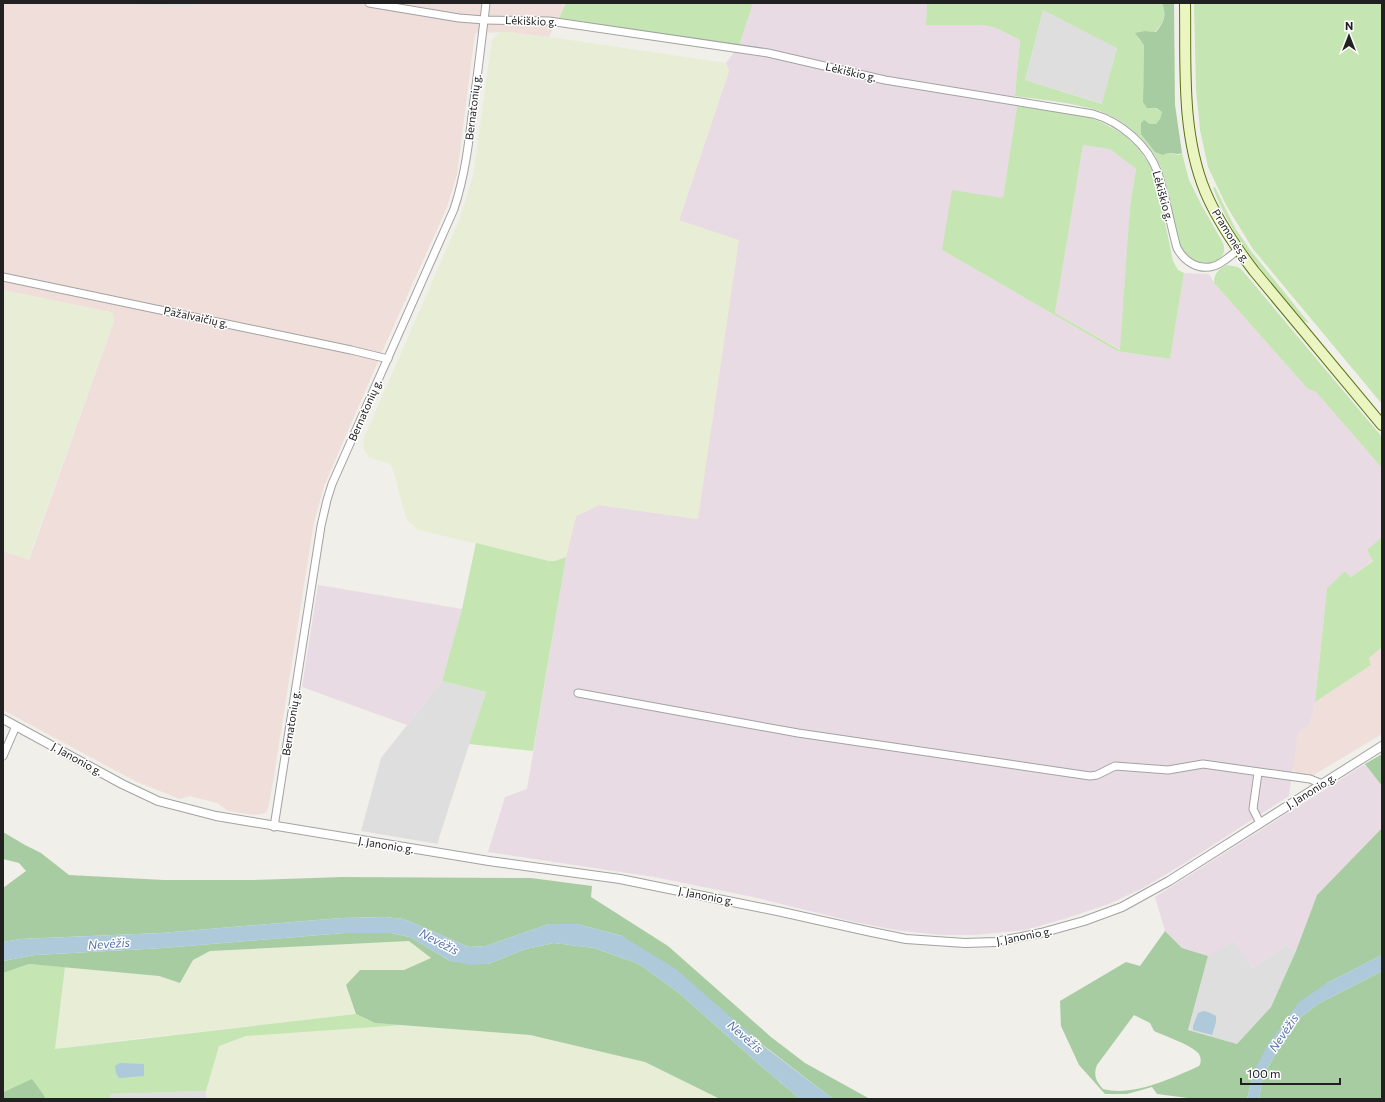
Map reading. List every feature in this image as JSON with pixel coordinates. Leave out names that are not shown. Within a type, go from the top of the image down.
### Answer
[{"type":"main road","name":"Pramonės g.","points":[[1185,3],[1187,110],[1194,153],[1204,189],[1211,205],[1238,250],[1254,271],[1382,425]]},
{"type":"street","name":"Lėkiškio g.","points":[[369,3],[459,18],[484,20],[549,20],[768,53],[885,80],[1093,114],[1106,118],[1117,124],[1137,140],[1152,160],[1158,172],[1177,248],[1182,257],[1192,265],[1204,267],[1215,266],[1238,250]]},
{"type":"street","name":"Bernatonių g.","points":[[274,826],[324,512],[332,484],[454,209],[460,191],[465,171],[471,129],[486,3]]},
{"type":"street","name":"Pažalvaičių g.","points":[[3,277],[388,359]]},
{"type":"street","points":[[578,693],[777,729],[1090,776],[1097,775],[1115,766],[1168,770],[1203,764],[1258,773],[1310,779],[1322,784]]},
{"type":"street","name":"J. Janonio g.","points":[[3,718],[122,784],[158,801],[216,816],[482,860],[620,879],[906,939],[965,943],[1008,940],[1040,933],[1084,922],[1122,907],[1169,881],[1382,746]]},
{"type":"street","points":[[3,756],[16,726]]},
{"type":"street","points":[[1258,773],[1253,809],[1260,823]]},
{"type":"shaded area","points":[[3,3],[566,3],[549,37],[509,32],[475,33],[457,174],[447,207],[324,486],[314,522],[273,782],[268,809],[265,813],[255,815],[228,811],[217,803],[190,796],[180,799],[135,781],[3,710],[3,551],[29,560],[114,321],[110,312],[3,290]]},
{"type":"shaded area","points":[[193,3],[193,7],[125,4]]},
{"type":"shaded area","points":[[753,3],[927,3],[926,25],[983,25],[996,28],[1020,40],[1015,96],[1017,106],[1003,198],[942,250],[1117,351],[1170,359],[1184,273],[1209,274],[1214,283],[1308,389],[1316,392],[1382,468],[1382,537],[1367,550],[1373,560],[1351,577],[1345,571],[1327,588],[1315,702],[1310,725],[1298,732],[1289,796],[1185,863],[1143,888],[1109,904],[1025,930],[975,935],[939,935],[895,930],[850,921],[753,897],[654,877],[488,852],[505,797],[527,789],[566,557],[576,516],[599,505],[698,519],[679,220],[729,71],[726,63],[739,46]]},
{"type":"shaded area","points":[[1043,10],[1117,47],[1103,104],[1025,80]]},
{"type":"shaded area","points":[[1083,145],[1110,149],[1136,169],[1130,206],[1121,350],[1055,313]]},
{"type":"shaded area","points":[[318,585],[462,609],[442,681],[407,725],[302,687]]},
{"type":"shaded area","points":[[1382,647],[1382,734],[1312,776],[1294,771],[1292,765],[1298,732],[1310,725],[1315,702],[1371,665],[1369,658]]},
{"type":"shaded area","points":[[442,681],[486,692],[438,844],[361,831],[381,758]]},
{"type":"shaded area","points":[[1365,764],[1382,786],[1382,828],[1317,895],[1296,951],[1286,945],[1252,968],[1233,941],[1208,956],[1182,948],[1165,931],[1155,897]]},
{"type":"shaded area","points":[[1233,940],[1252,968],[1286,945],[1296,951],[1271,1007],[1237,1044],[1188,1030],[1208,956]]},
{"type":"shaded area","points":[[206,1091],[207,1099],[110,1099],[110,1094]]},
{"type":"green space","points":[[566,3],[753,3],[739,46],[559,18]]},
{"type":"green space","points":[[927,3],[1162,3],[1164,19],[1161,25],[1155,32],[1145,31],[1138,38],[1144,44],[1143,102],[1162,112],[1160,119],[1156,124],[1150,124],[1146,121],[1167,153],[1179,155],[1182,153],[1189,180],[1223,243],[1224,249],[1221,257],[1213,262],[1204,263],[1194,261],[1182,250],[1177,238],[1163,172],[1152,151],[1130,128],[1107,114],[1082,106],[1015,96],[1020,40],[996,28],[983,25],[926,25]],"holes":[[[1043,10],[1117,48],[1102,104],[1025,80]]]},
{"type":"green space","points":[[1162,3],[1174,3],[1175,105],[1182,153],[1168,153],[1163,155],[1155,152],[1141,134],[1141,123],[1144,120],[1150,124],[1156,124],[1160,119],[1162,112],[1156,108],[1147,108],[1143,102],[1144,45],[1135,33],[1145,31],[1156,32],[1164,19]]},
{"type":"green space","points":[[1194,3],[1382,3],[1382,404],[1253,249],[1226,205],[1208,167],[1200,130],[1196,89]]},
{"type":"green space","points":[[500,32],[549,37],[726,63],[729,71],[679,220],[739,240],[698,519],[599,505],[576,516],[566,557],[555,561],[549,561],[419,530],[408,521],[393,469],[389,463],[370,458],[364,450],[363,444],[364,438],[460,218],[473,176],[492,40]]},
{"type":"green space","points":[[1017,106],[1085,116],[1103,123],[1123,134],[1137,147],[1150,165],[1157,183],[1173,261],[1178,270],[1184,273],[1170,359],[1117,351],[942,250],[952,190],[1003,198]],"holes":[[[1083,145],[1110,149],[1136,169],[1130,206],[1120,350],[1055,313]]]},
{"type":"green space","points":[[1215,187],[1235,228],[1251,251],[1309,323],[1304,321],[1252,258],[1221,207],[1213,188]]},
{"type":"green space","points":[[1227,265],[1238,267],[1242,270],[1382,437],[1382,468],[1316,392],[1308,389],[1214,283],[1218,272]]},
{"type":"green space","points":[[3,290],[110,312],[113,313],[114,321],[28,560],[3,551]]},
{"type":"green space","points":[[1382,537],[1382,647],[1369,658],[1371,665],[1315,702],[1327,588],[1345,571],[1351,577],[1373,561],[1367,550]]},
{"type":"green space","points":[[476,543],[549,561],[555,561],[566,557],[533,751],[469,744],[486,692],[442,681],[462,609]]},
{"type":"green space","points":[[1382,754],[1382,786],[1365,764]]},
{"type":"green space","points":[[1382,828],[1382,955],[1327,983],[1254,1071],[1247,1099],[1196,1099],[1157,1094],[1152,1087],[1127,1094],[1105,1094],[1079,1065],[1061,1026],[1060,1001],[1126,962],[1140,966],[1165,931],[1182,948],[1208,956],[1188,1030],[1237,1044],[1271,1007],[1296,951],[1317,895]],"holes":[[[1134,1015],[1150,1023],[1154,1031],[1182,1043],[1197,1052],[1201,1059],[1199,1066],[1152,1085],[1127,1090],[1114,1091],[1103,1089],[1096,1078],[1095,1072],[1097,1065]]]},
{"type":"green space","points":[[3,832],[41,853],[69,875],[164,880],[254,880],[343,877],[531,878],[592,886],[591,897],[668,946],[771,1037],[805,1063],[870,1099],[833,1099],[622,936],[577,924],[549,924],[486,946],[469,947],[404,919],[385,917],[341,918],[161,933],[20,939],[3,942],[3,888],[26,871],[19,863],[3,859]]},
{"type":"green space","points":[[344,933],[391,933],[410,937],[450,961],[488,964],[526,949],[554,943],[594,948],[639,964],[679,993],[800,1099],[720,1099],[645,1062],[530,1035],[375,1023],[356,1014],[346,985],[360,970],[404,970],[431,958],[409,941],[210,951],[193,960],[180,983],[159,976],[29,964],[3,973],[3,961],[35,955],[163,948]]},
{"type":"green space","points":[[409,941],[432,958],[404,970],[360,970],[346,985],[356,1014],[55,1049],[65,967],[159,976],[180,983],[193,960],[210,951]]},
{"type":"green space","points":[[29,964],[65,967],[55,1049],[356,1014],[375,1023],[403,1025],[246,1036],[219,1046],[206,1091],[110,1094],[110,1099],[44,1099],[45,1097],[4,1092],[3,1094],[3,973]]},
{"type":"green space","points":[[1382,971],[1382,1099],[1259,1099],[1263,1076],[1276,1053],[1301,1017],[1318,1004]]},
{"type":"green space","points":[[403,1025],[530,1035],[645,1062],[720,1099],[207,1099],[206,1091],[219,1046],[246,1036]]},
{"type":"green space","points":[[32,1079],[45,1097],[44,1099],[3,1099],[4,1092]]},
{"type":"water","name":"Nevėžis","points":[[385,917],[404,919],[469,947],[486,946],[549,924],[577,924],[622,936],[676,969],[766,1048],[833,1099],[800,1099],[679,993],[639,964],[594,948],[554,943],[526,949],[488,964],[471,965],[450,961],[410,937],[391,933],[344,933],[163,948],[35,955],[3,961],[3,942],[20,939],[161,933],[341,918]]},
{"type":"water","name":"Nevėžis","points":[[1382,955],[1382,971],[1318,1004],[1301,1017],[1276,1053],[1263,1076],[1259,1099],[1247,1099],[1254,1071],[1267,1046],[1299,1002],[1327,983]]},
{"type":"water","points":[[1203,1011],[1216,1016],[1216,1022],[1212,1035],[1193,1030],[1198,1013]]},
{"type":"water","points":[[120,1063],[144,1064],[144,1076],[119,1078],[116,1073],[115,1066]]}]
